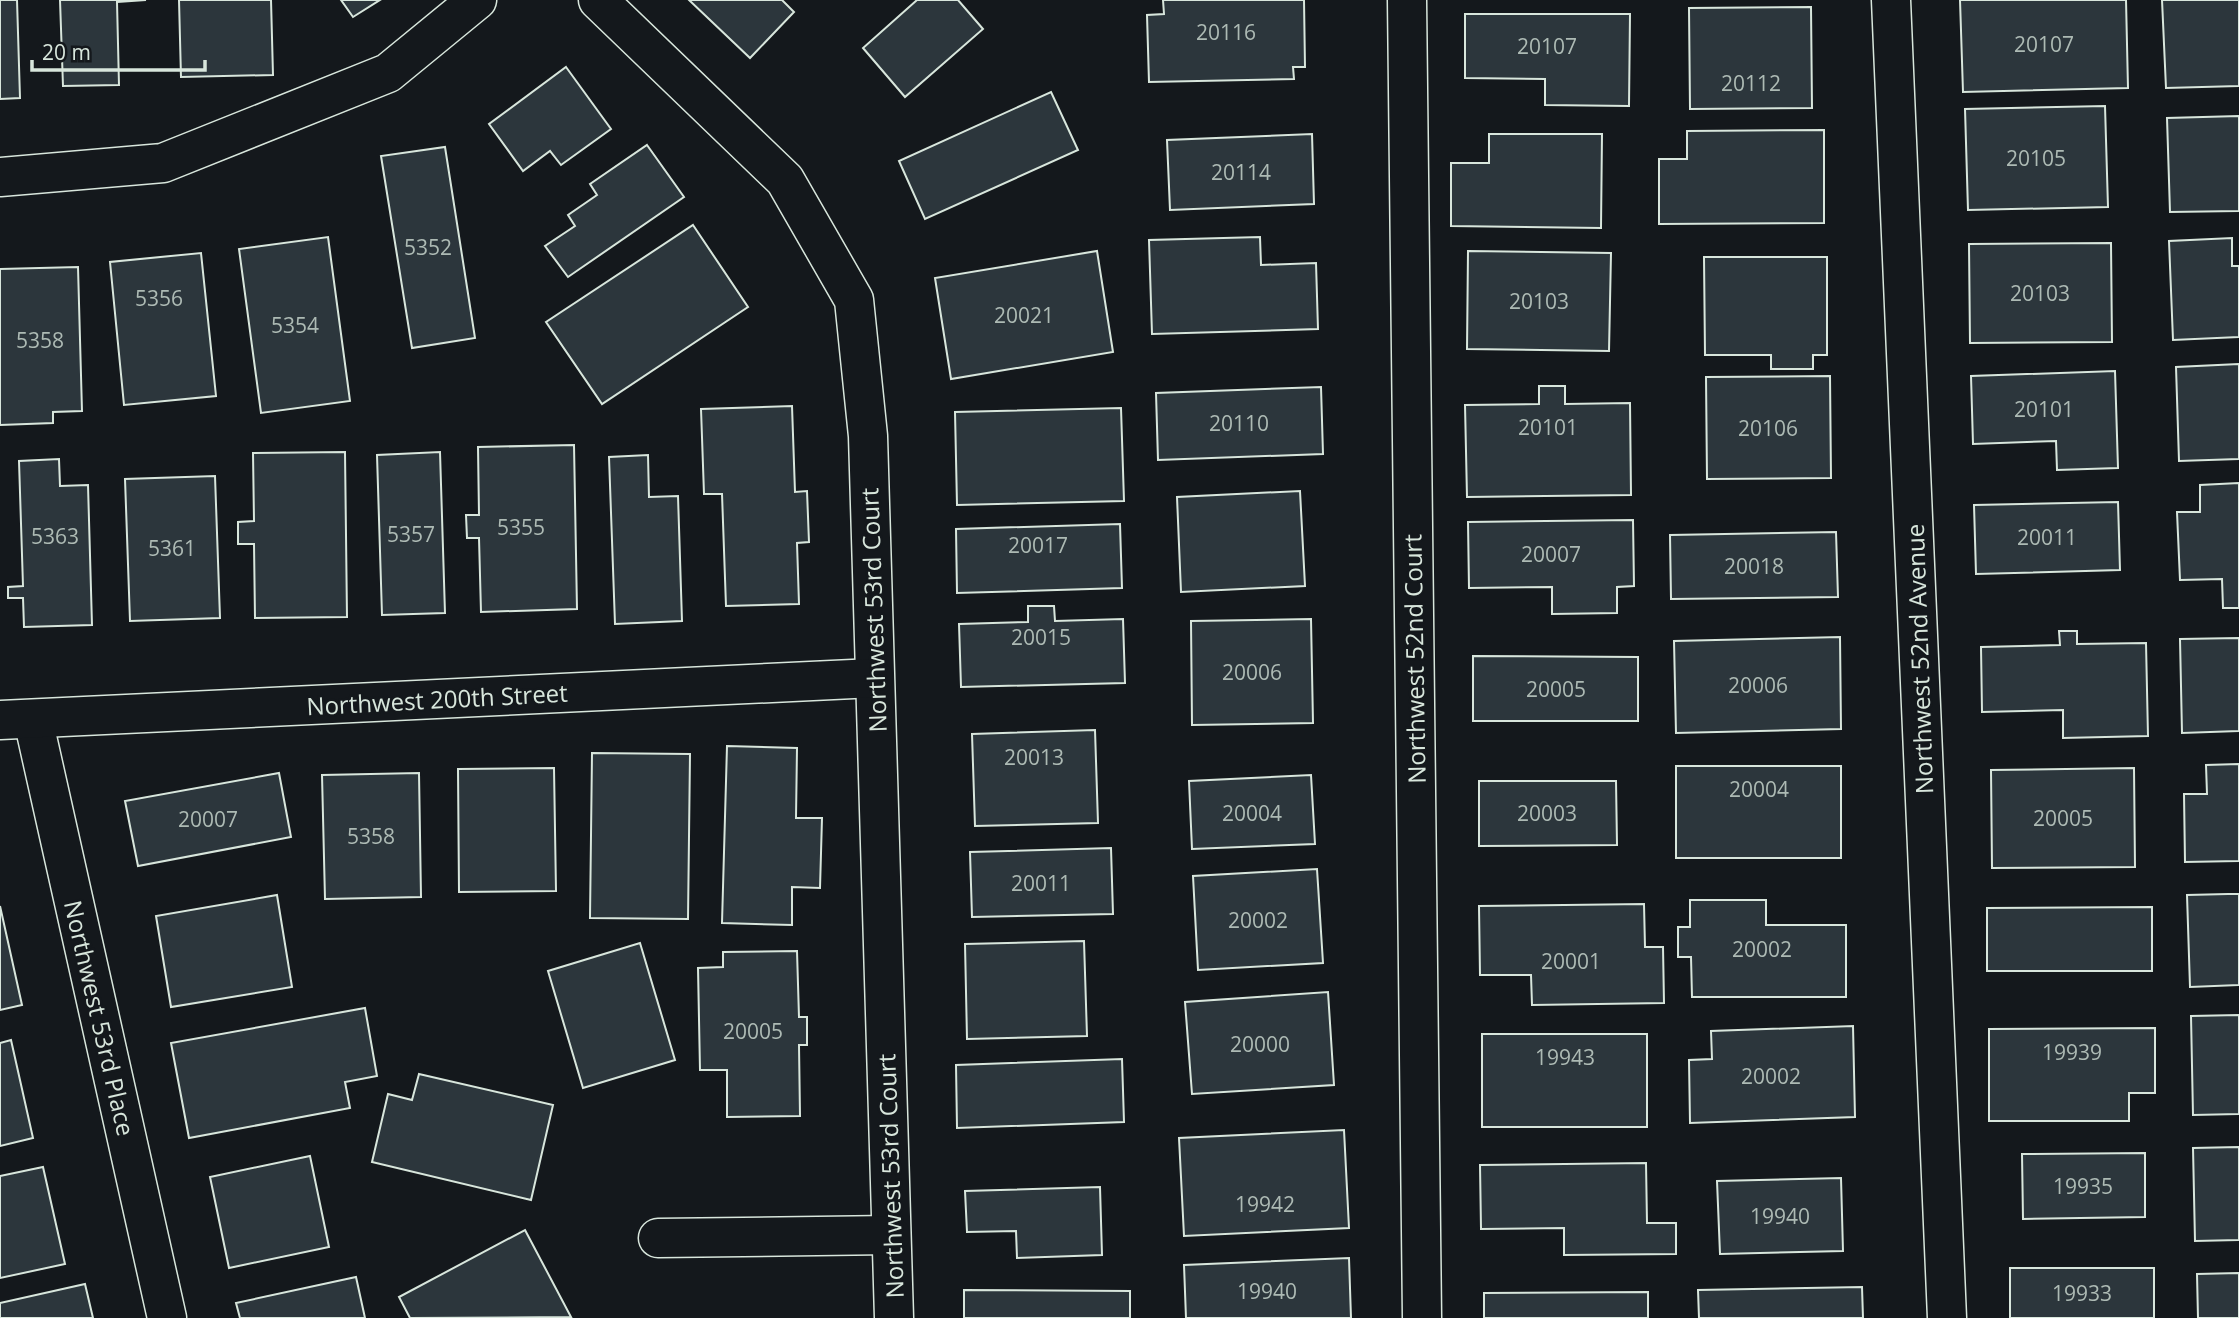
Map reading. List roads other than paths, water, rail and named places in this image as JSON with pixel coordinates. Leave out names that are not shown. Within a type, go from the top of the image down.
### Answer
[{"type":"street","points":[[0,177],[163,163],[388,73],[477,0]]},
{"type":"street","name":"Northwest 53rd Court","points":[[598,0],[785,180],[854,300],[868,436],[894,1318]]},
{"type":"street","name":"Northwest 52nd Court","points":[[1407,0],[1422,1318]]},
{"type":"street","name":"Northwest 52nd Avenue","points":[[1891,0],[1947,1318]]},
{"type":"street","name":"Northwest 200th Street","points":[[16,719],[874,678]]},
{"type":"street","name":"Northwest 53rd Place","points":[[16,719],[167,1318]]},
{"type":"street","points":[[658,1238],[891,1235]]}]
